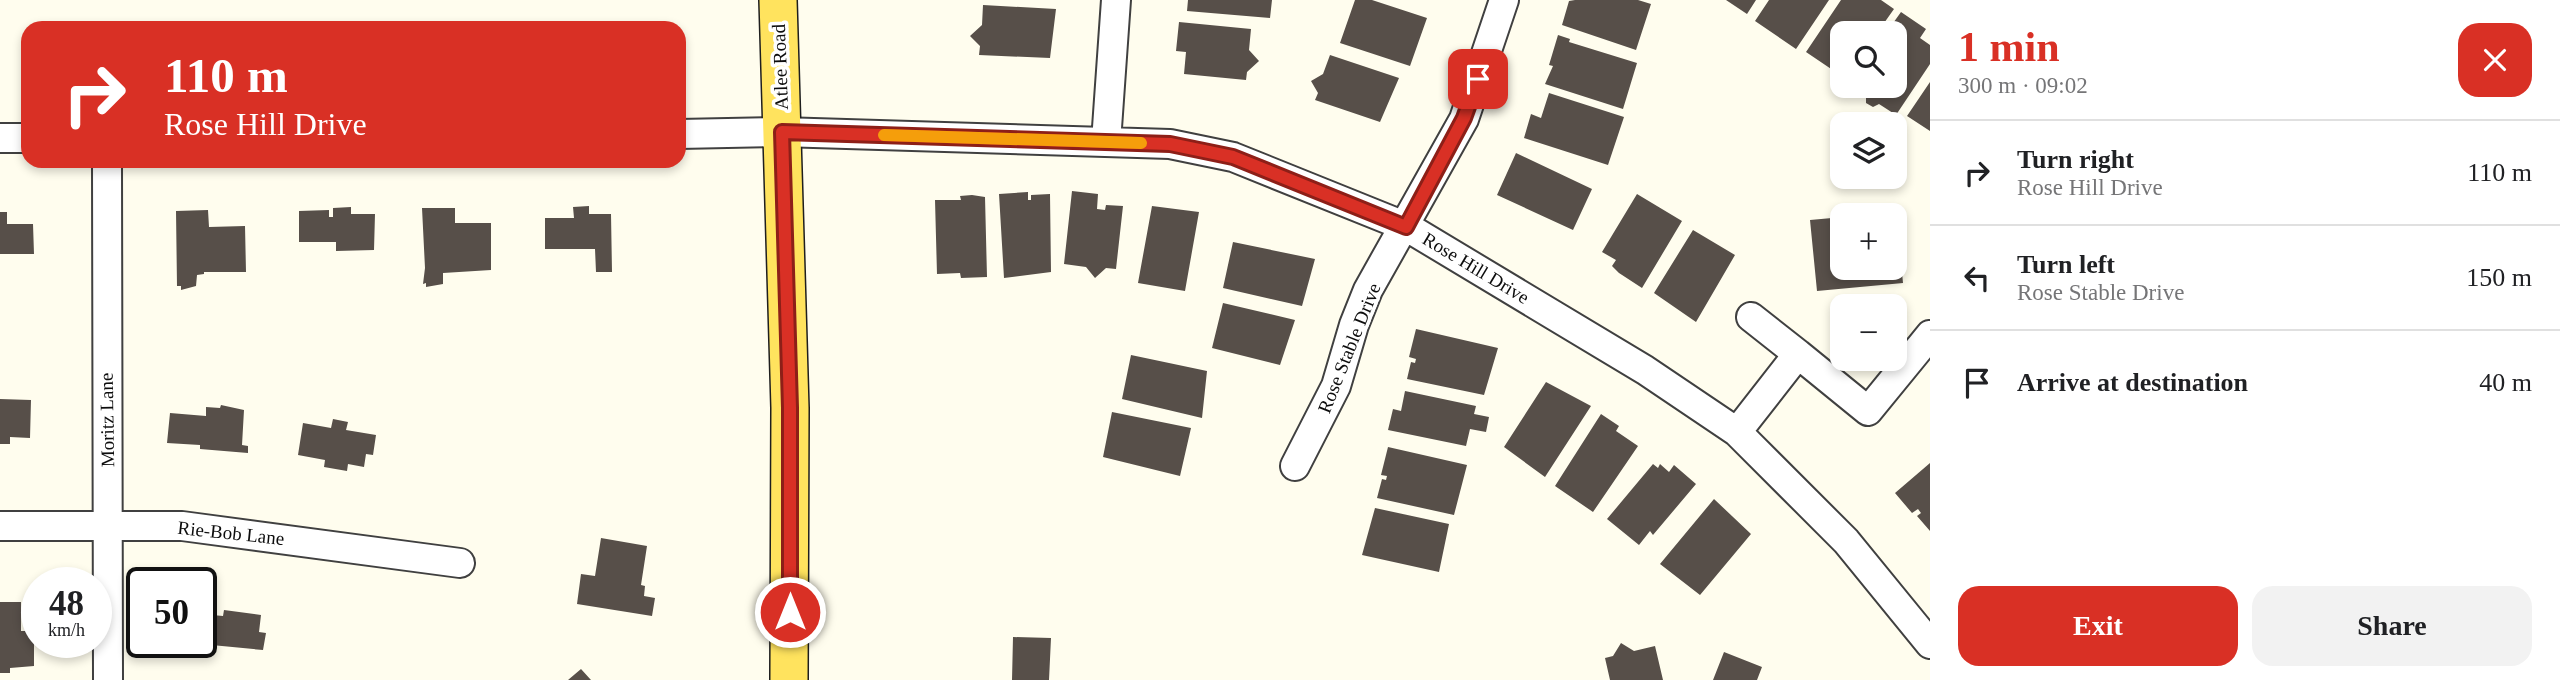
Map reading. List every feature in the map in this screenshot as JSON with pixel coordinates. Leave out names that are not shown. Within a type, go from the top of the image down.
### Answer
[{"type":"main road","name":"Atlee Road","points":[[778,0],[790,408],[789,680]]},
{"type":"street","points":[[1106,142],[1116,0]]},
{"type":"street","name":"Rose Stable Drive","points":[[1294,466],[1336,386],[1354,325],[1368,290],[1406,227],[1464,118],[1504,0]]},
{"type":"street","name":"Rose Hill Drive","points":[[686,134],[782,132],[1170,144],[1233,157],[1406,227],[1645,370],[1737,432],[1846,541],[1930,644]]},
{"type":"street","points":[[0,138],[21,138]]},
{"type":"street","name":"Moritz Lane","points":[[107,168],[108,680]]},
{"type":"street","points":[[1751,317],[1868,411],[1930,335]]},
{"type":"street","points":[[1737,432],[1798,354]]},
{"type":"street","name":"Rie-Bob Lane","points":[[0,526],[183,526],[460,563]]},
{"type":"building","points":[[1188,0],[1272,0],[1270,18],[1187,11]]},
{"type":"building","points":[[1355,0],[1372,0],[1427,18],[1410,66],[1340,43]]},
{"type":"building","points":[[1638,0],[1651,4],[1636,50],[1562,25],[1569,1]]},
{"type":"building","points":[[1726,0],[1756,0],[1747,14]]},
{"type":"building","points":[[1769,0],[1829,0],[1796,49],[1755,21]]},
{"type":"building","points":[[1841,0],[1881,0],[1894,9],[1886,21],[1830,21],[1830,68],[1806,52]]},
{"type":"building","points":[[983,5],[1056,9],[1050,58],[979,55],[980,46],[970,36],[982,25]]},
{"type":"building","points":[[1901,12],[1926,29],[1920,38],[1930,45],[1930,64],[1898,112],[1891,112],[1879,104],[1873,107],[1866,103],[1866,98],[1907,98],[1907,21],[1895,21]]},
{"type":"building","points":[[1179,22],[1251,29],[1249,50],[1259,61],[1247,72],[1246,80],[1184,74],[1186,52],[1176,51]]},
{"type":"building","points":[[1558,35],[1570,39],[1569,42],[1637,63],[1623,109],[1545,84],[1553,66],[1549,65]]},
{"type":"building","points":[[1330,55],[1399,78],[1380,122],[1315,100],[1318,93],[1311,81],[1323,74]]},
{"type":"building","points":[[1930,82],[1930,131],[1907,116]]},
{"type":"building","points":[[1549,93],[1624,117],[1608,165],[1524,138],[1531,114],[1541,118]]},
{"type":"building","points":[[1516,153],[1592,189],[1573,230],[1497,195]]},
{"type":"building","points":[[1072,191],[1098,194],[1097,209],[1105,210],[1106,205],[1123,206],[1116,269],[1106,268],[1095,278],[1086,267],[1064,264]]},
{"type":"building","points":[[1028,192],[1028,200],[1031,200],[1031,195],[1050,194],[1051,272],[1004,278],[999,194]]},
{"type":"building","points":[[1637,194],[1682,221],[1642,288],[1619,273],[1612,266],[1616,260],[1602,252]]},
{"type":"building","points":[[960,196],[985,197],[987,277],[961,278],[960,273],[937,274],[935,200],[961,200]]},
{"type":"building","points":[[589,206],[589,214],[611,214],[612,272],[596,272],[595,249],[545,249],[545,218],[574,218],[573,207]]},
{"type":"building","points":[[1152,206],[1199,212],[1185,291],[1138,283]]},
{"type":"building","points":[[351,207],[351,214],[375,214],[374,250],[336,251],[336,242],[299,242],[299,211],[329,210],[329,217],[333,217],[333,208]]},
{"type":"building","points":[[422,208],[455,208],[455,223],[491,223],[491,270],[443,273],[443,284],[426,287],[426,283],[423,284],[425,268]]},
{"type":"building","points":[[208,210],[209,227],[245,226],[246,272],[204,272],[197,275],[196,286],[181,290],[181,286],[177,286],[176,211]]},
{"type":"building","points":[[0,212],[7,212],[7,224],[33,224],[34,254],[0,254]]},
{"type":"building","points":[[1830,218],[1830,280],[1903,280],[1903,283],[1817,291],[1810,220]]},
{"type":"building","points":[[1693,230],[1735,255],[1696,322],[1654,293]]},
{"type":"building","points":[[1233,242],[1315,259],[1302,306],[1223,288]]},
{"type":"building","points":[[1223,303],[1295,320],[1280,365],[1212,348]]},
{"type":"building","points":[[1416,329],[1498,348],[1484,395],[1407,379],[1411,362],[1415,363],[1416,359],[1409,357]]},
{"type":"building","points":[[1131,355],[1207,371],[1202,418],[1122,399]]},
{"type":"building","points":[[1546,382],[1591,406],[1545,477],[1504,447]]},
{"type":"building","points":[[1405,391],[1476,406],[1474,414],[1489,417],[1486,432],[1470,429],[1466,446],[1388,430],[1393,409],[1401,411]]},
{"type":"building","points":[[0,399],[31,400],[30,438],[10,437],[10,444],[0,444]]},
{"type":"building","points":[[221,405],[244,410],[242,445],[248,446],[248,453],[167,443],[170,413],[206,416],[206,407],[220,408]]},
{"type":"building","points":[[1112,412],[1191,428],[1180,476],[1103,457]]},
{"type":"building","points":[[1601,414],[1619,426],[1616,431],[1638,446],[1593,512],[1555,486]]},
{"type":"building","points":[[333,419],[348,422],[346,430],[376,435],[373,455],[366,454],[364,467],[348,464],[347,471],[324,467],[325,460],[298,455],[303,423],[331,428]]},
{"type":"building","points":[[1388,447],[1467,465],[1454,515],[1377,498],[1382,479],[1386,480],[1387,476],[1381,475]]},
{"type":"building","points":[[1930,463],[1930,531],[1917,516],[1921,513],[1918,509],[1912,513],[1895,493]]},
{"type":"building","points":[[1653,464],[1658,468],[1660,464],[1669,472],[1674,465],[1696,484],[1653,535],[1650,531],[1639,545],[1607,519]]},
{"type":"building","points":[[1714,499],[1751,534],[1700,595],[1660,564]]},
{"type":"building","points":[[1375,508],[1449,524],[1439,572],[1362,555]]},
{"type":"building","points":[[601,538],[647,546],[641,585],[645,586],[644,596],[655,598],[652,616],[577,604],[581,574],[595,576]]},
{"type":"building","points":[[0,602],[21,602],[21,658],[34,658],[34,666],[10,668],[10,673],[0,673]]},
{"type":"building","points":[[224,610],[261,615],[259,632],[266,633],[263,650],[217,646],[217,615],[223,616]]},
{"type":"building","points":[[1013,637],[1051,638],[1049,680],[1012,680]]},
{"type":"building","points":[[1621,643],[1634,651],[1655,646],[1663,680],[1610,680],[1605,658],[1613,656]]},
{"type":"building","points":[[1724,652],[1762,667],[1757,680],[1713,680]]},
{"type":"building","points":[[581,669],[591,680],[568,680]]},
{"type":"slow traffic","points":[[884,135],[1141,143]]},
{"type":"route","points":[[790,612],[790,408],[782,132],[1170,144],[1233,157],[1406,227],[1464,118],[1478,79]]}]
